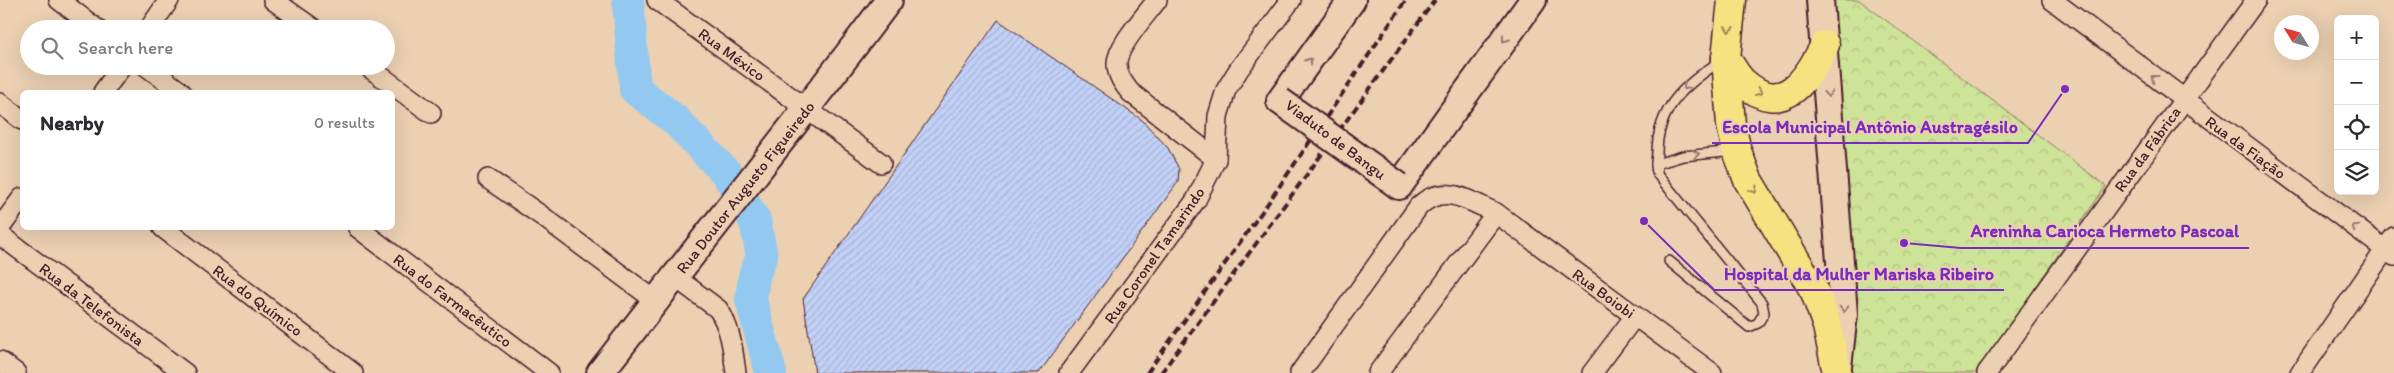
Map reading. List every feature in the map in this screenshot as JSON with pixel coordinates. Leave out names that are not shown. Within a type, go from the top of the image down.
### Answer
[{"type":"main road","points":[[1732,0],[1726,58],[1731,125],[1737,151],[1748,180],[1815,292],[1827,326],[1837,373]]},
{"type":"main road","points":[[1726,58],[1743,83],[1762,94],[1776,97],[1791,92],[1804,81],[1825,46]]},
{"type":"street","points":[[59,0],[85,20]]},
{"type":"street","points":[[155,20],[169,0]]},
{"type":"street","points":[[273,0],[301,20]]},
{"type":"street","name":"Rua Doutor Augusto Figueiredo","points":[[600,373],[725,211],[758,173],[889,0]]},
{"type":"street","points":[[1157,0],[1122,48],[1116,62],[1120,79],[1130,92],[1216,159]]},
{"type":"street","name":"Rua Coronel Tamarindo","points":[[1069,373],[1196,200],[1216,159],[1218,116],[1226,90],[1239,69],[1291,0]]},
{"type":"street","name":"Viaduto de Bangu","points":[[1352,0],[1280,101],[1399,186],[1533,0]]},
{"type":"street","points":[[1820,0],[1844,314],[1837,373]]},
{"type":"street","name":"Rua da Fiação","points":[[2052,0],[2182,100],[2391,248]]},
{"type":"street","name":"Rua da Fábrica","points":[[1987,373],[2182,100],[2256,0]]},
{"type":"street","name":"Rua México","points":[[660,2],[881,162]]},
{"type":"street","points":[[104,90],[115,75]]},
{"type":"street","points":[[158,75],[178,90]]},
{"type":"street","points":[[379,75],[430,113]]},
{"type":"street","points":[[0,103],[20,118]]},
{"type":"street","points":[[488,179],[542,216],[656,301]]},
{"type":"street","name":"Rua Boiobi","points":[[1300,373],[1419,206],[1429,197],[1443,193],[1456,195],[1496,213],[1712,373]]},
{"type":"street","points":[[0,228],[20,201]]},
{"type":"street","points":[[1378,373],[1496,213]]},
{"type":"street","name":"Rua do Químico","points":[[166,230],[353,373]]},
{"type":"street","name":"Rua do Farmacêutico","points":[[361,230],[549,373]]},
{"type":"street","name":"Rua da Telefonista","points":[[0,234],[185,373]]},
{"type":"street","points":[[2300,373],[2391,248]]},
{"type":"street","points":[[675,277],[718,309],[723,315],[733,350],[736,373]]},
{"type":"street","points":[[1592,373],[1635,316]]},
{"type":"street","points":[[0,361],[16,373]]},
{"type":"lane","points":[[1669,261],[1749,327],[1758,323],[1764,312],[1762,303],[1655,169],[1657,140],[1670,105],[1693,79],[1726,58]]},
{"type":"lane","points":[[1656,164],[1683,156],[1737,151]]},
{"type":"green space","points":[[1831,0],[1859,0],[2106,186],[1976,373],[1851,373]]},
{"type":"building","points":[[998,20],[1142,120],[1168,148],[1179,169],[1178,182],[1039,373],[815,373],[803,299]]},
{"type":"waterway","points":[[628,0],[635,89],[675,120],[727,174],[755,221],[762,256],[754,276],[751,300],[771,373]]},
{"type":"railway","points":[[1147,373],[1266,206],[1406,0]]},
{"type":"railway","points":[[1161,373],[1435,0]]},
{"type":"place","name":"Escola Municipal Antônio Austragésilo","points":[[2065,89]]},
{"type":"place","name":"Hospital da Mulher Mariska Ribeiro","points":[[1644,221]]},
{"type":"place","name":"Areninha Carioca Hermeto Pascoal","points":[[1904,243]]}]
